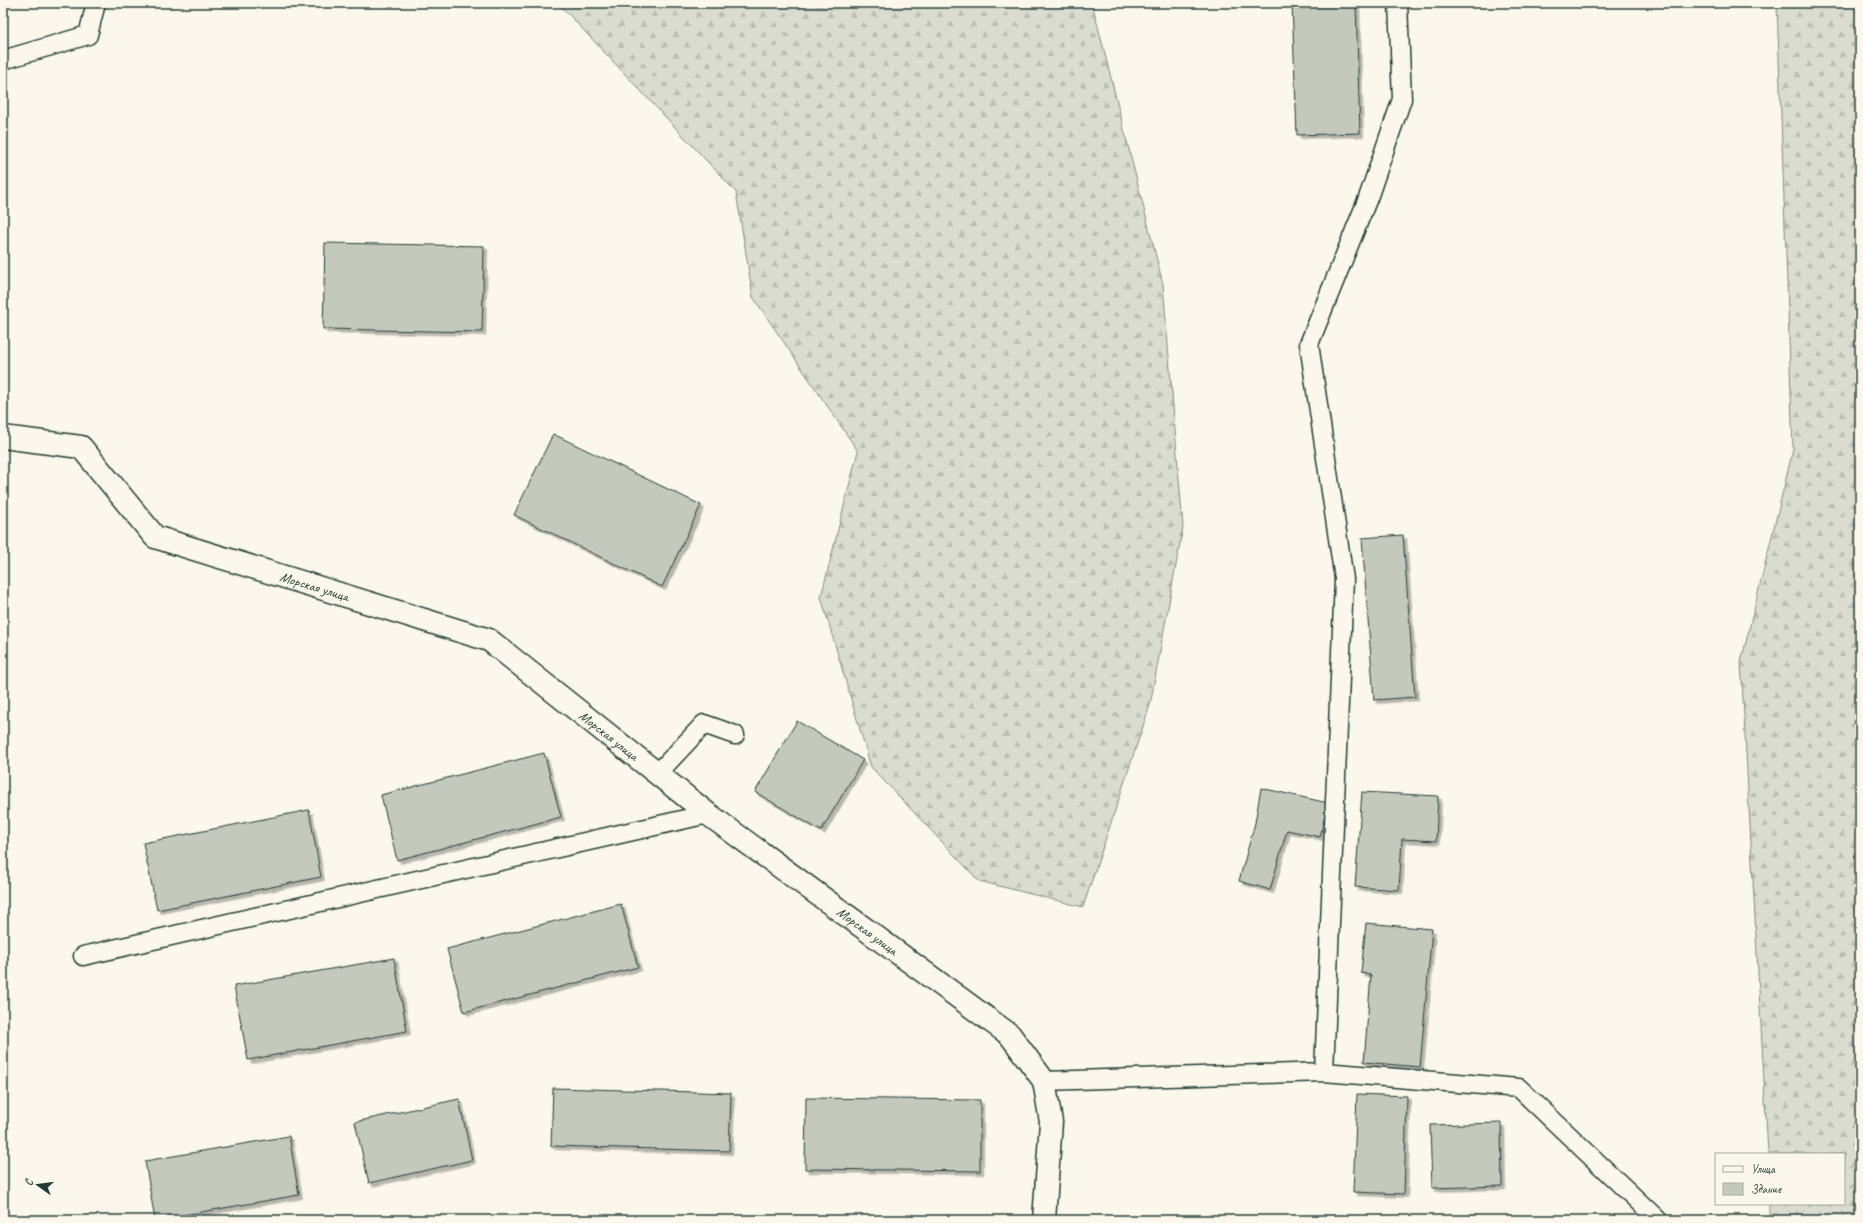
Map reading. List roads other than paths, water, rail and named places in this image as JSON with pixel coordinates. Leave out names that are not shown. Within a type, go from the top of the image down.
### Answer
[{"type":"street","name":"Морская улица","points":[[3,436],[81,447],[155,537],[489,640],[708,814],[1010,1036],[1044,1081],[1051,1122],[1044,1220]]},
{"type":"lane","points":[[3,60],[88,35],[96,3]]},
{"type":"lane","points":[[1324,1072],[1344,579],[1309,344],[1368,198],[1402,99],[1398,3]]},
{"type":"lane","points":[[657,774],[704,724],[735,735]]},
{"type":"lane","points":[[83,956],[708,814]]},
{"type":"lane","points":[[1044,1081],[1324,1072],[1519,1088],[1658,1220]]}]
